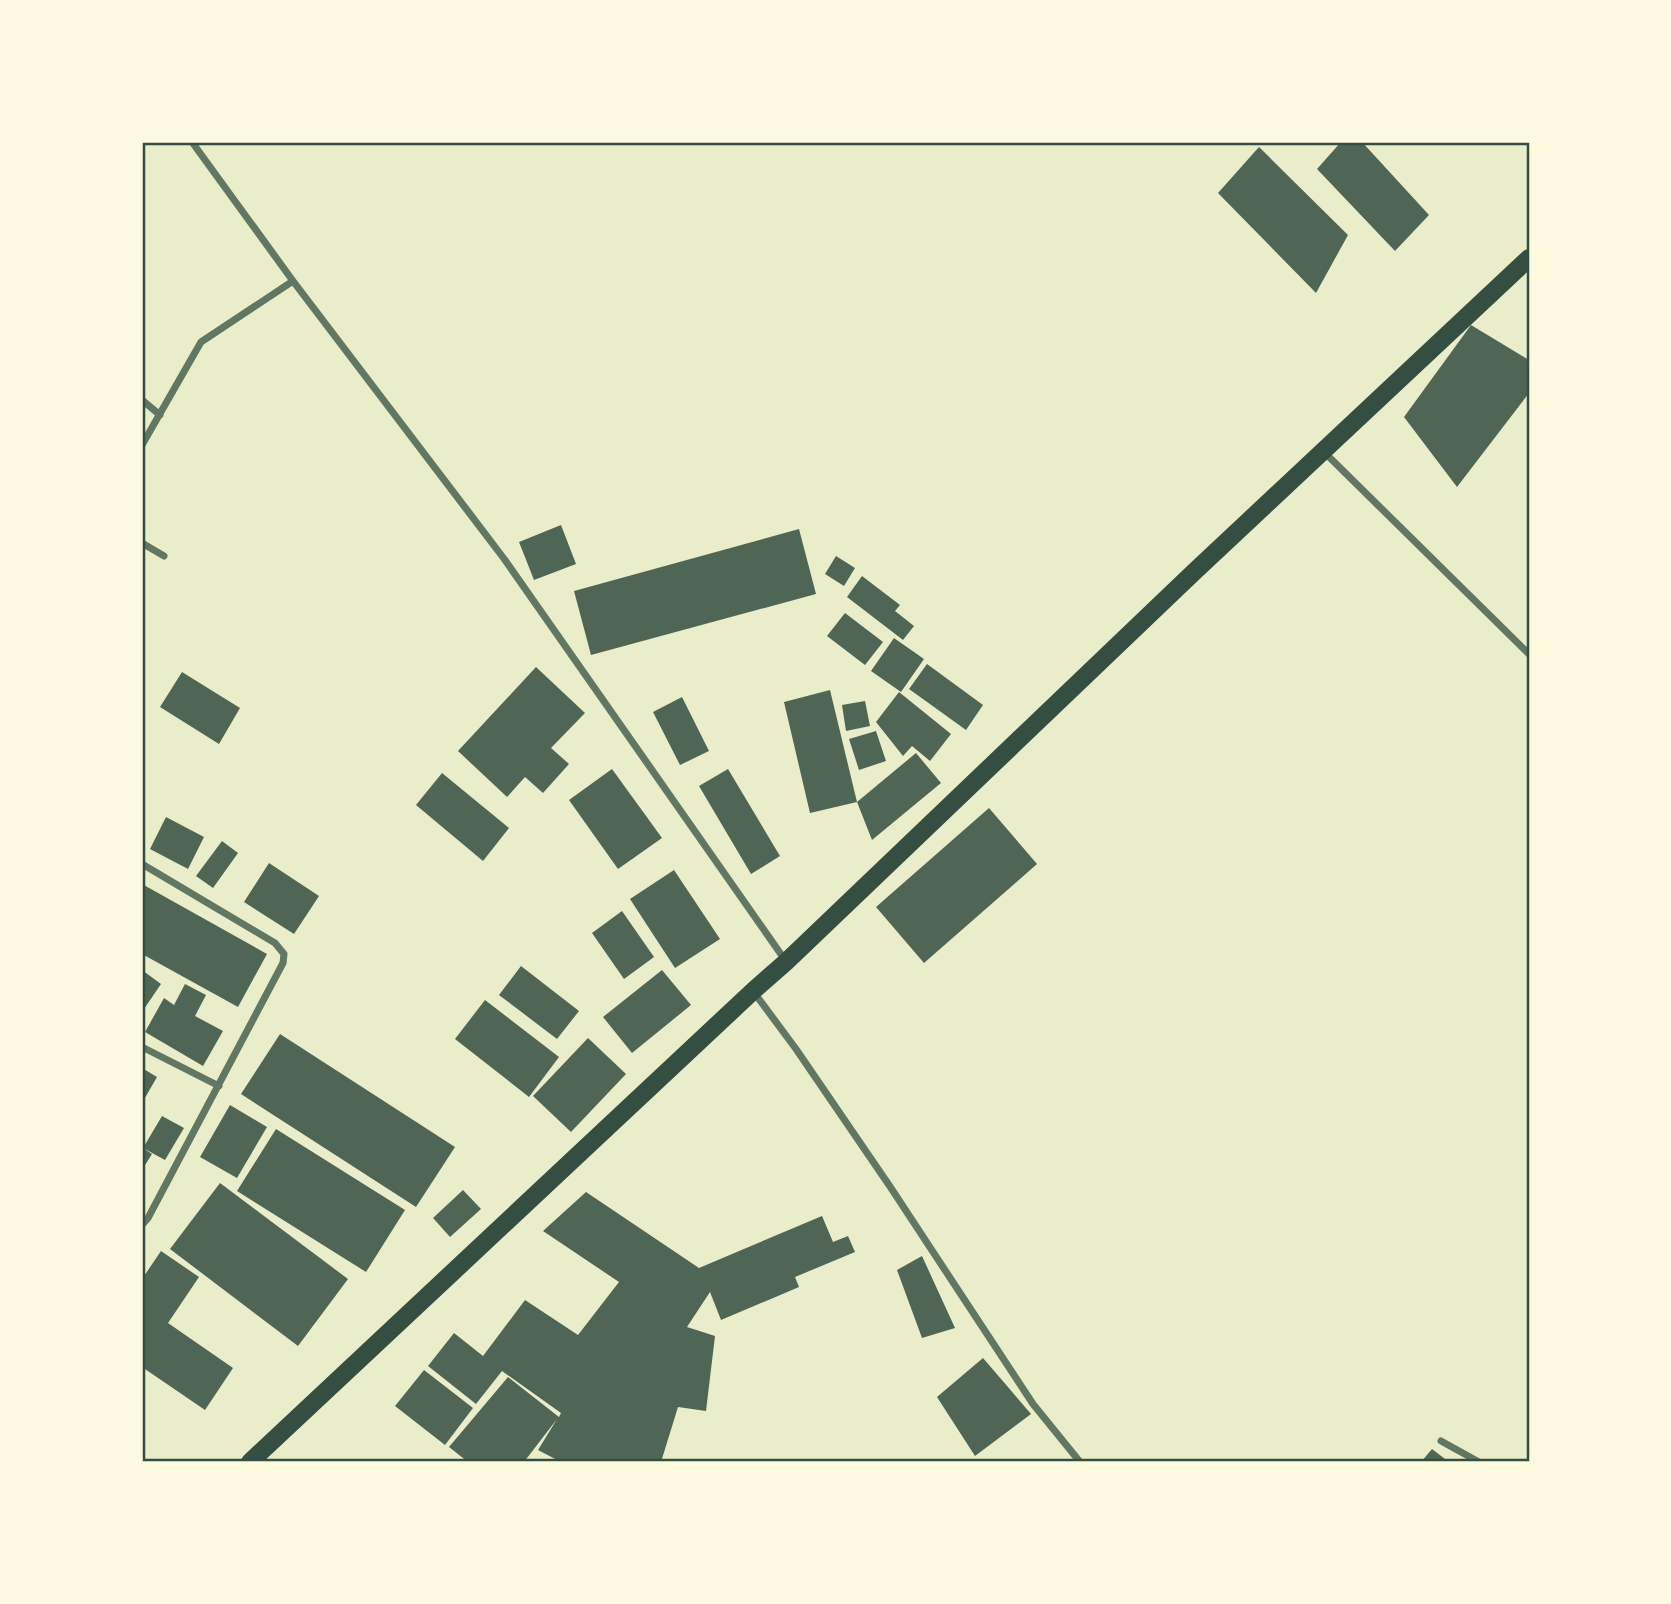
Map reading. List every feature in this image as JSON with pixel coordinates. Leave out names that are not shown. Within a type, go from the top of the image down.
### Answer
[{"type":"main road","points":[[250,1462],[786,962],[1322,451],[1529,258]]},
{"type":"street","points":[[192,142],[293,281],[505,560],[786,962]]},
{"type":"street","points":[[142,445],[201,342],[293,281]]},
{"type":"street","points":[[142,400],[160,415]]},
{"type":"street","points":[[1322,451],[1529,654]]},
{"type":"street","points":[[142,544],[164,556]]},
{"type":"street","points":[[142,864],[275,943],[284,954],[283,963],[219,1086],[142,1225]]},
{"type":"street","points":[[752,991],[796,1049],[891,1188],[1032,1404],[1080,1462]]},
{"type":"street","points":[[142,1047],[219,1086]]},
{"type":"street","points":[[1441,1441],[1479,1462]]},
{"type":"building","points":[[1341,142],[1362,142],[1429,215],[1395,251],[1317,169]]},
{"type":"building","points":[[1259,147],[1348,235],[1316,293],[1218,193]]},
{"type":"building","points":[[1471,325],[1529,360],[1529,393],[1457,487],[1404,417]]},
{"type":"building","points":[[561,525],[576,564],[534,580],[519,542]]},
{"type":"building","points":[[799,529],[816,594],[591,655],[574,591]]},
{"type":"building","points":[[836,556],[855,568],[844,586],[825,574]]},
{"type":"building","points":[[862,576],[900,605],[895,611],[914,626],[903,640],[847,597]]},
{"type":"building","points":[[845,613],[883,642],[865,665],[827,636]]},
{"type":"building","points":[[894,638],[924,659],[901,692],[871,671]]},
{"type":"building","points":[[927,664],[983,705],[966,730],[909,689]]},
{"type":"building","points":[[536,667],[585,713],[551,748],[569,764],[543,793],[525,777],[507,797],[458,751]]},
{"type":"building","points":[[182,672],[240,708],[219,744],[160,707]]},
{"type":"building","points":[[830,690],[857,802],[810,813],[784,702]]},
{"type":"building","points":[[899,692],[951,734],[930,761],[912,746],[903,756],[876,722]]},
{"type":"building","points":[[682,697],[709,751],[680,765],[653,712]]},
{"type":"building","points":[[865,701],[870,726],[846,731],[842,705]]},
{"type":"building","points":[[876,731],[886,761],[859,770],[849,739]]},
{"type":"building","points":[[916,753],[941,783],[872,840],[857,802]]},
{"type":"building","points":[[612,769],[662,838],[618,869],[569,800]]},
{"type":"building","points":[[728,769],[780,856],[751,874],[699,786]]},
{"type":"building","points":[[442,773],[509,828],[483,861],[416,805]]},
{"type":"building","points":[[989,808],[1037,864],[924,963],[876,907]]},
{"type":"building","points":[[166,817],[204,837],[188,869],[150,849]]},
{"type":"building","points":[[222,841],[238,853],[213,888],[196,876]]},
{"type":"building","points":[[269,863],[319,896],[294,934],[244,902]]},
{"type":"building","points":[[674,870],[720,939],[675,968],[630,899]]},
{"type":"building","points":[[142,884],[267,954],[238,1007],[142,954]]},
{"type":"building","points":[[622,911],[654,957],[624,979],[592,933]]},
{"type":"building","points":[[521,966],[579,1011],[557,1039],[499,995]]},
{"type":"building","points":[[142,970],[161,984],[142,1012]]},
{"type":"building","points":[[662,970],[691,1005],[632,1053],[603,1017]]},
{"type":"building","points":[[185,984],[206,995],[195,1016],[223,1031],[203,1066],[145,1032],[164,998],[174,1005]]},
{"type":"building","points":[[485,1000],[559,1057],[529,1097],[455,1039]]},
{"type":"building","points":[[280,1034],[455,1147],[416,1207],[241,1094]]},
{"type":"building","points":[[588,1038],[626,1074],[571,1132],[533,1096]]},
{"type":"building","points":[[142,1068],[157,1077],[142,1103]]},
{"type":"building","points":[[230,1105],[267,1127],[237,1178],[200,1157]]},
{"type":"building","points":[[162,1116],[184,1128],[165,1160],[143,1148]]},
{"type":"building","points":[[276,1129],[405,1210],[366,1272],[237,1191]]},
{"type":"building","points":[[142,1147],[152,1154],[142,1170]]},
{"type":"building","points":[[220,1183],[348,1279],[298,1346],[170,1249]]},
{"type":"building","points":[[463,1190],[481,1209],[450,1237],[433,1218]]},
{"type":"building","points":[[586,1192],[699,1268],[822,1216],[833,1242],[848,1236],[855,1252],[795,1277],[799,1287],[721,1320],[710,1292],[687,1327],[715,1336],[706,1411],[678,1407],[661,1462],[561,1462],[538,1450],[557,1419],[524,1462],[468,1462],[449,1447],[508,1377],[559,1417],[561,1413],[502,1371],[476,1404],[428,1366],[454,1333],[483,1356],[525,1300],[578,1335],[619,1282],[543,1231]]},
{"type":"building","points":[[161,1251],[199,1277],[168,1323],[233,1368],[205,1410],[142,1367],[142,1279]]},
{"type":"building","points":[[922,1256],[955,1328],[922,1338],[897,1270]]},
{"type":"building","points":[[983,1358],[1031,1414],[975,1456],[937,1397]]},
{"type":"building","points":[[424,1370],[473,1408],[445,1445],[395,1406]]},
{"type":"building","points":[[1432,1449],[1449,1462],[1421,1462]]}]
